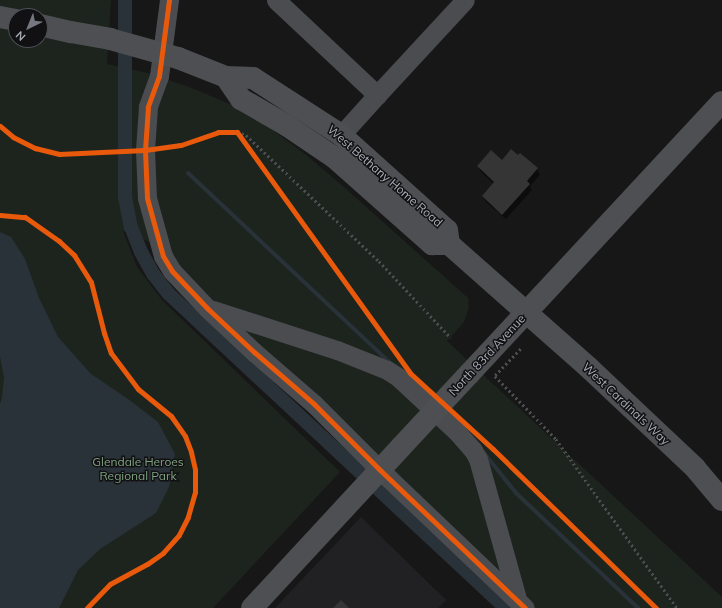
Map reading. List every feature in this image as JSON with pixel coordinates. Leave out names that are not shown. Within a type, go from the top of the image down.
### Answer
[{"type":"main road","name":"West Bethany Home Road","points":[[48,27],[110,39],[178,58],[226,77],[253,78],[341,134],[447,230],[449,244],[526,313]]},
{"type":"main road","name":"West Bethany Home Road","points":[[226,77],[241,99],[286,125],[335,158],[432,244],[449,244]]},
{"type":"main road","name":"North 83rd Avenue","points":[[252,608],[722,102]]},
{"type":"main road","name":"West Cardinals Way","points":[[526,313],[588,367],[694,468],[722,500]]},
{"type":"lane","points":[[276,0],[377,95]]},
{"type":"lane","points":[[341,134],[465,0]]},
{"type":"lane","points":[[166,4],[159,76],[148,107],[144,170],[147,198],[163,256],[172,271],[208,308],[254,352],[314,404],[380,470],[521,605]]},
{"type":"lane","points":[[208,308],[337,350],[387,370],[398,377],[458,433],[478,458],[521,605]]},
{"type":"path","points":[[231,132],[246,135],[379,261],[451,338]]},
{"type":"path","points":[[237,132],[246,144]]},
{"type":"path","points":[[521,349],[495,376],[556,439],[677,608]]},
{"type":"shaded area","points":[[0,232],[11,237],[25,259],[39,298],[58,337],[91,374],[128,399],[158,422],[175,454],[169,487],[156,513],[100,549],[78,570],[59,608],[0,608],[0,404],[4,378],[0,356]]},
{"type":"shaded area","points":[[361,517],[446,600],[438,608],[275,608]]},
{"type":"green space","name":"Glendale Heroes Regional Park","points":[[0,0],[111,0],[107,64],[148,73],[192,88],[237,107],[266,125],[305,154],[468,298],[469,307],[464,322],[447,341],[722,597],[722,608],[525,608],[152,243],[123,231],[137,267],[162,300],[340,472],[213,608],[0,608]]},
{"type":"building","points":[[511,149],[518,155],[520,153],[538,168],[527,181],[530,184],[502,215],[482,196],[494,182],[477,166],[491,150],[502,160]]},
{"type":"building","points":[[341,600],[349,608],[333,608]]},
{"type":"waterway","points":[[125,0],[125,197],[131,227],[141,252],[154,275],[169,294],[506,608]]},
{"type":"waterway","points":[[188,173],[390,363]]},
{"type":"waterway","points":[[484,453],[516,493],[638,608]]},
{"type":"cycle path","points":[[169,0],[159,76],[148,107],[145,150],[147,198],[163,256],[172,271],[207,308],[254,352],[314,404],[380,470],[525,608]]},
{"type":"cycle path","points":[[0,126],[13,137],[35,148],[59,154],[145,150],[181,145],[218,132],[237,132],[410,373],[493,449],[656,608]]},
{"type":"cycle path","points":[[0,215],[25,217],[59,241],[74,255],[91,282],[104,333],[111,353],[138,389],[171,416],[185,436],[191,452],[195,470],[195,492],[188,517],[179,535],[163,553],[147,564],[110,584],[87,608]]}]
